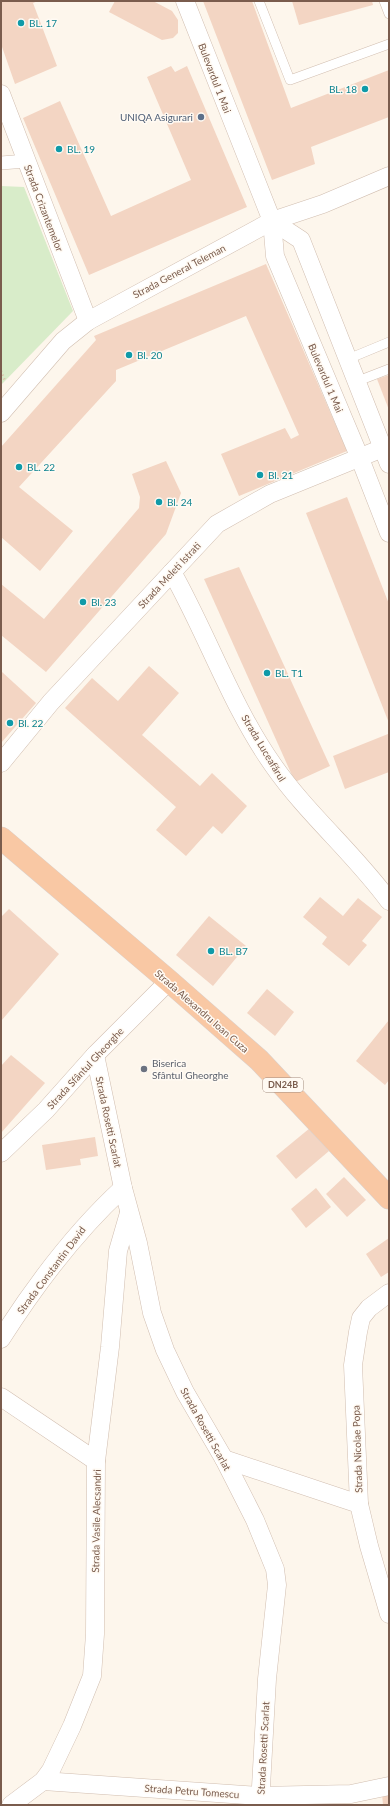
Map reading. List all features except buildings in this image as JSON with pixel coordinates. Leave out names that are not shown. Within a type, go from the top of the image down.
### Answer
[{"type":"highway","name":"Strada Alexandru Ioan Cuza","points":[[1,838],[169,981],[258,1060],[389,1198]]},
{"type":"street","name":"Bulevardul 1 Mai","points":[[185,1],[272,221],[275,256],[359,456],[389,533]]},
{"type":"street","name":"Strada Crizantemelor","points":[[1,94],[88,321]]},
{"type":"street","points":[[1,163],[26,161]]},
{"type":"street","name":"Strada General Teleman","points":[[1,414],[63,341],[88,321],[272,221],[323,204],[389,176]]},
{"type":"street","points":[[272,221],[301,240],[358,381],[389,464]]},
{"type":"street","name":"Strada Meleti Istrati","points":[[1,764],[51,702],[217,524],[233,513],[270,494],[359,456],[383,448]]},
{"type":"street","name":"Strada Luceafărul","points":[[172,572],[210,645],[244,717],[272,764],[288,787],[350,855],[389,901]]},
{"type":"street","name":"Strada Sfântul Gheorghe","points":[[1,1153],[46,1110],[94,1055],[169,981]]},
{"type":"street","name":"Strada Rosetti Scarlat","points":[[94,1055],[123,1188],[138,1243],[152,1313],[165,1350],[185,1392],[224,1459],[255,1520],[275,1569],[277,1585],[267,1679],[260,1800]]},
{"type":"street","name":"Strada Constantin David","points":[[1,1339],[20,1310],[70,1242],[96,1212],[123,1188]]},
{"type":"street","name":"Strada Vasile Alecsandri","points":[[11,1805],[43,1781],[50,1770],[72,1726],[92,1676],[95,1640],[96,1461],[110,1347],[118,1251],[129,1213]]},
{"type":"street","name":"Strada Nicolae Popa","points":[[389,1293],[369,1308],[361,1318],[353,1365],[359,1504],[369,1546],[389,1614]]},
{"type":"street","points":[[1,1397],[96,1461]]},
{"type":"street","points":[[224,1459],[359,1504]]},
{"type":"street","name":"Strada Petru Tomescu","points":[[43,1781],[260,1800],[351,1794],[389,1786]]},
{"type":"lane","points":[[259,1],[290,80],[389,44]]},
{"type":"lane","points":[[384,1],[389,14]]},
{"type":"lane","points":[[348,359],[389,342]]},
{"type":"lane","points":[[358,381],[389,369]]},
{"type":"green space","points":[[1,186],[24,187],[73,311],[1,385]]},
{"type":"place","name":"BL. 17","points":[[21,23]]},
{"type":"place","name":"BL. 18","points":[[365,89]]},
{"type":"place","name":"UNIQA Asigurari","points":[[201,117]]},
{"type":"place","name":"BL. 19","points":[[59,149]]},
{"type":"place","name":"Bl. 20","points":[[129,355]]},
{"type":"place","name":"BL. 22","points":[[19,467]]},
{"type":"place","name":"Bl. 21","points":[[260,475]]},
{"type":"place","name":"Bl. 24","points":[[159,502]]},
{"type":"place","name":"Bl. 23","points":[[83,602]]},
{"type":"place","name":"BL. T1","points":[[267,673]]},
{"type":"place","name":"Bl. 22","points":[[10,723]]},
{"type":"place","name":"BL. B7","points":[[211,951]]},
{"type":"place","name":"Biserica Sfântul Gheorghe","points":[[144,1069]]}]
